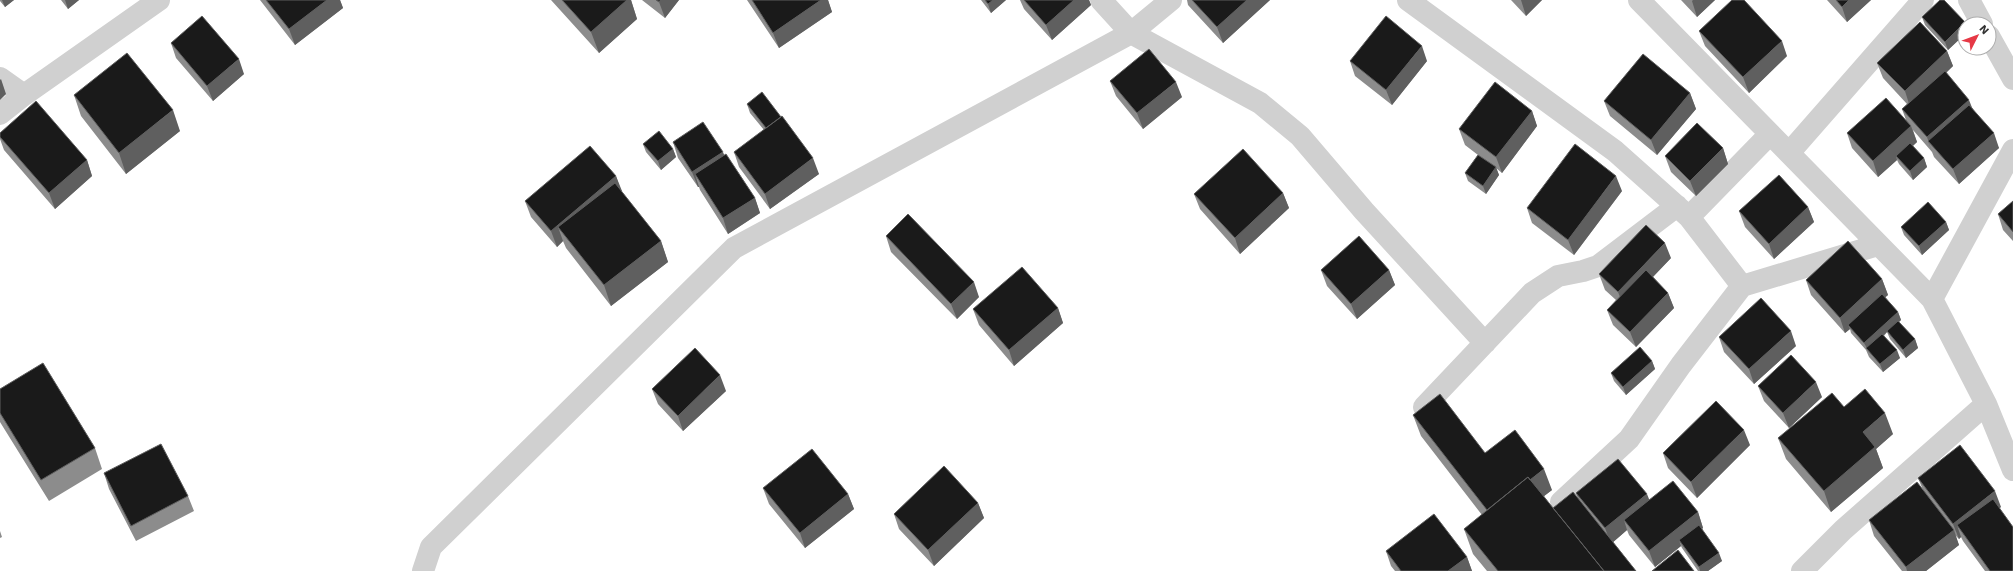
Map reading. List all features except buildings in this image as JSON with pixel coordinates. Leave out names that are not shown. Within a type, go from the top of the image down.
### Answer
[{"type":"street","points":[[0,114],[24,95],[159,0]]},
{"type":"street","points":[[1101,0],[1131,33],[1260,103],[1300,136],[1364,211],[1485,343]]},
{"type":"street","points":[[423,571],[430,547],[734,248],[1131,33],[1171,0]]},
{"type":"street","points":[[1408,0],[1615,151],[1683,212],[1742,286]]},
{"type":"street","points":[[1639,0],[1932,299],[1986,404],[2013,470]]},
{"type":"street","points":[[1789,153],[1923,0]]},
{"type":"street","points":[[1969,0],[1978,16]]},
{"type":"street","points":[[1997,50],[2013,79]]},
{"type":"street","points":[[0,78],[24,95]]},
{"type":"street","points":[[1424,407],[1532,293],[1558,276],[1583,271],[1598,266],[1683,212],[1770,134]]},
{"type":"street","points":[[1932,299],[2013,150]]},
{"type":"street","points":[[1561,502],[1629,440],[1681,365],[1742,286],[1878,245]]},
{"type":"street","points":[[1802,571],[1843,530],[1986,404]]}]
